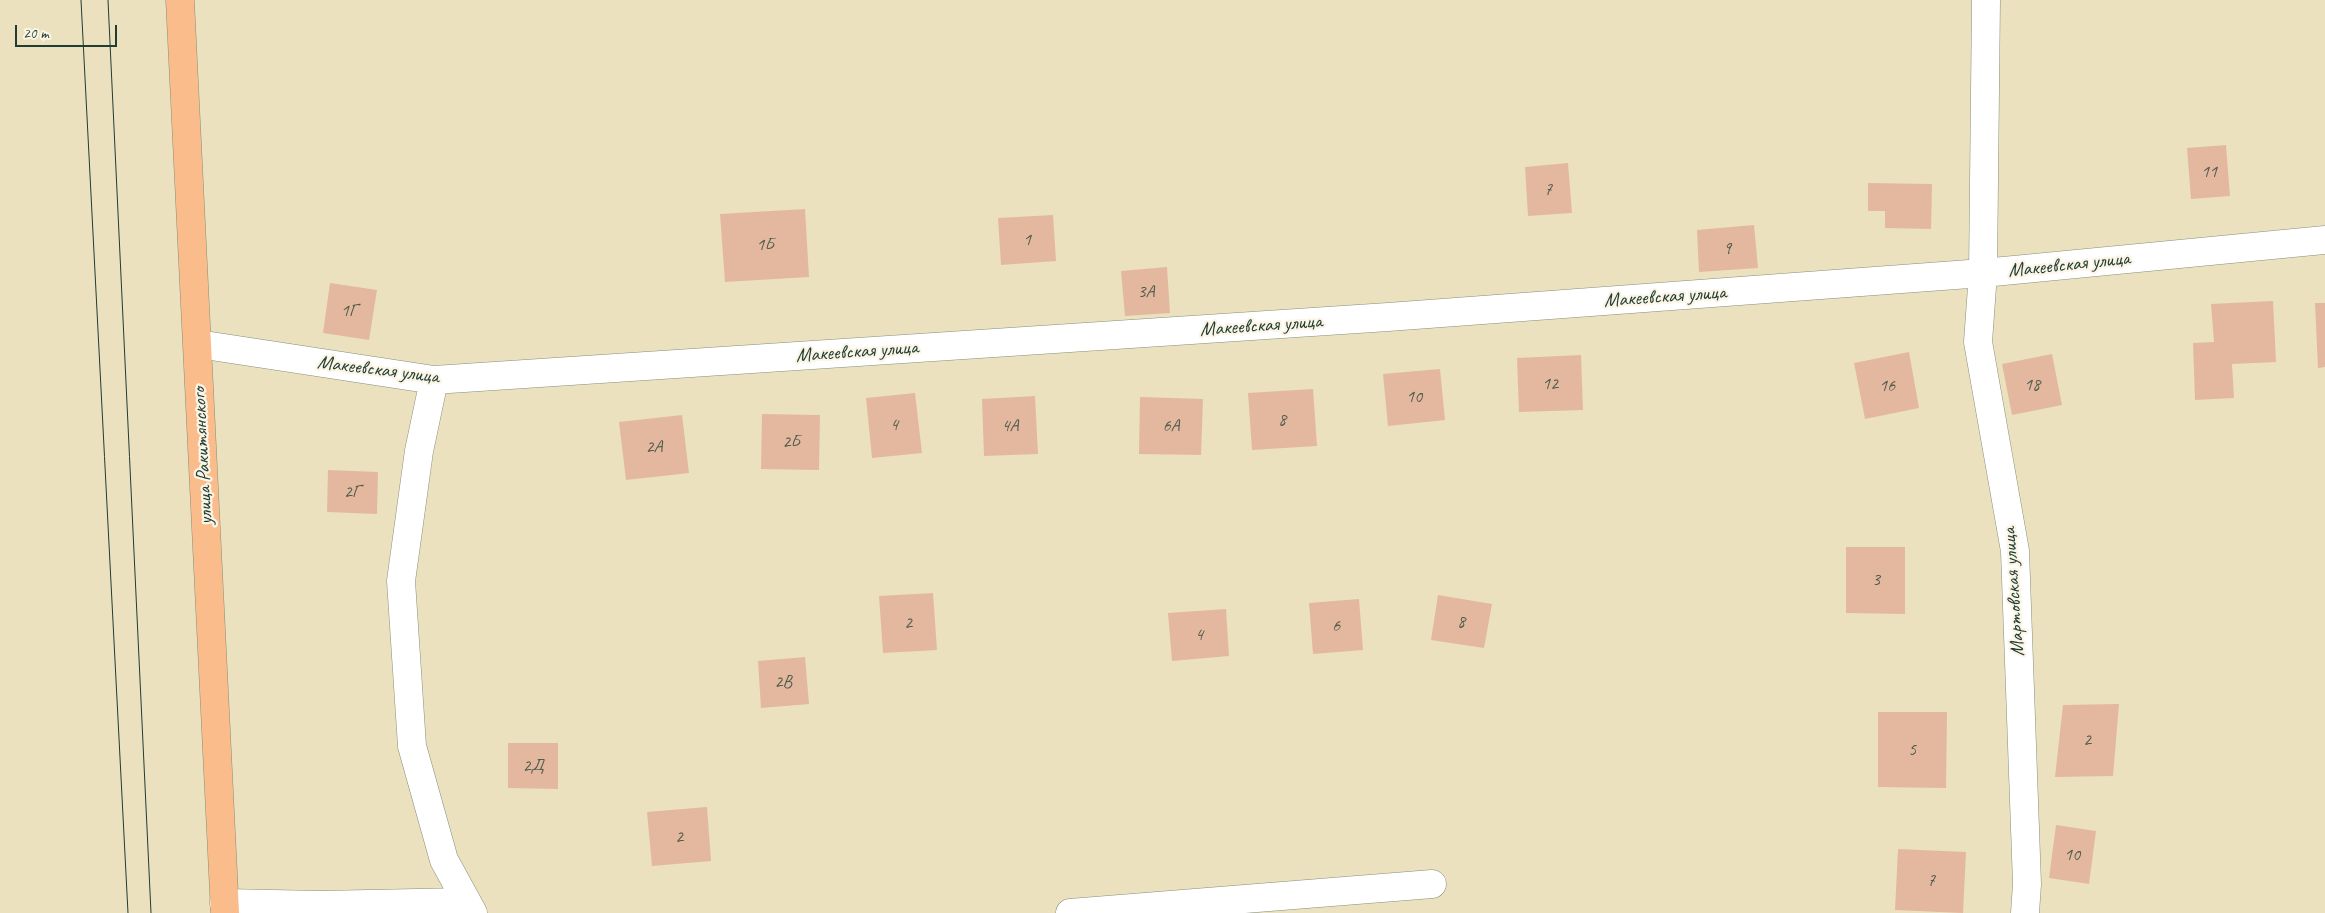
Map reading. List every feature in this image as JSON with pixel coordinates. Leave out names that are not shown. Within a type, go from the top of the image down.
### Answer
[{"type":"main road","name":"улица Ракитянского","points":[[180,0],[224,908]]},
{"type":"street","name":"Мартовская улица","points":[[1986,0],[1983,273],[1978,342],[2015,551],[2026,874],[2025,913]]},
{"type":"street","name":"Макеевская улица","points":[[198,344],[434,380],[1388,317],[1983,273],[2325,240]]},
{"type":"street","points":[[224,908],[331,904],[469,908],[444,860],[412,746],[401,581],[420,451],[434,380]]},
{"type":"street","points":[[1070,913],[1432,884]]},
{"type":"building","points":[[2226,145],[2230,196],[2191,199],[2187,148]]},
{"type":"building","points":[[1568,163],[1572,213],[1528,216],[1525,167]]},
{"type":"building","points":[[1868,183],[1932,184],[1931,229],[1885,228],[1885,211],[1868,211]]},
{"type":"building","points":[[805,209],[809,277],[725,282],[720,214]]},
{"type":"building","points":[[1053,215],[1056,261],[1001,265],[998,218]]},
{"type":"building","points":[[1754,225],[1758,268],[1699,272],[1697,230]]},
{"type":"building","points":[[1167,267],[1170,313],[1125,316],[1121,271]]},
{"type":"building","points":[[330,283],[377,290],[369,340],[323,333]]},
{"type":"building","points":[[2273,301],[2276,362],[2232,364],[2234,398],[2195,400],[2193,343],[2214,342],[2211,304]]},
{"type":"building","points":[[2315,303],[2325,303],[2325,367],[2318,368]]},
{"type":"building","points":[[1909,352],[1919,408],[1865,419],[1854,363]]},
{"type":"building","points":[[2052,354],[2062,405],[2012,415],[2002,364]]},
{"type":"building","points":[[1581,355],[1583,410],[1519,412],[1517,358]]},
{"type":"building","points":[[1440,369],[1445,420],[1388,426],[1383,374]]},
{"type":"building","points":[[1313,389],[1317,446],[1252,450],[1248,393]]},
{"type":"building","points":[[915,393],[922,453],[872,458],[866,398]]},
{"type":"building","points":[[1035,396],[1038,454],[984,456],[982,399]]},
{"type":"building","points":[[1140,397],[1203,399],[1201,455],[1139,454]]},
{"type":"building","points":[[762,414],[820,415],[819,470],[761,469]]},
{"type":"building","points":[[682,415],[689,473],[626,480],[619,422]]},
{"type":"building","points":[[328,470],[378,472],[377,514],[327,512]]},
{"type":"building","points":[[1846,547],[1905,547],[1905,614],[1846,613]]},
{"type":"building","points":[[933,593],[937,650],[883,653],[879,596]]},
{"type":"building","points":[[1438,595],[1492,604],[1484,648],[1431,640]]},
{"type":"building","points":[[1359,599],[1363,650],[1313,654],[1309,603]]},
{"type":"building","points":[[1226,609],[1229,656],[1172,661],[1168,613]]},
{"type":"building","points":[[805,657],[809,704],[761,708],[758,661]]},
{"type":"building","points":[[2119,704],[2113,776],[2055,777],[2063,705]]},
{"type":"building","points":[[1878,712],[1947,712],[1946,788],[1878,787]]},
{"type":"building","points":[[508,743],[558,743],[558,789],[508,788]]},
{"type":"building","points":[[707,807],[711,861],[652,866],[647,812]]},
{"type":"building","points":[[2056,825],[2096,831],[2089,884],[2049,878]]},
{"type":"building","points":[[1898,849],[1966,852],[1963,913],[1895,910]]},
{"type":"tram line","points":[[81,0],[128,913]]},
{"type":"tram line","points":[[108,0],[151,913]]}]
